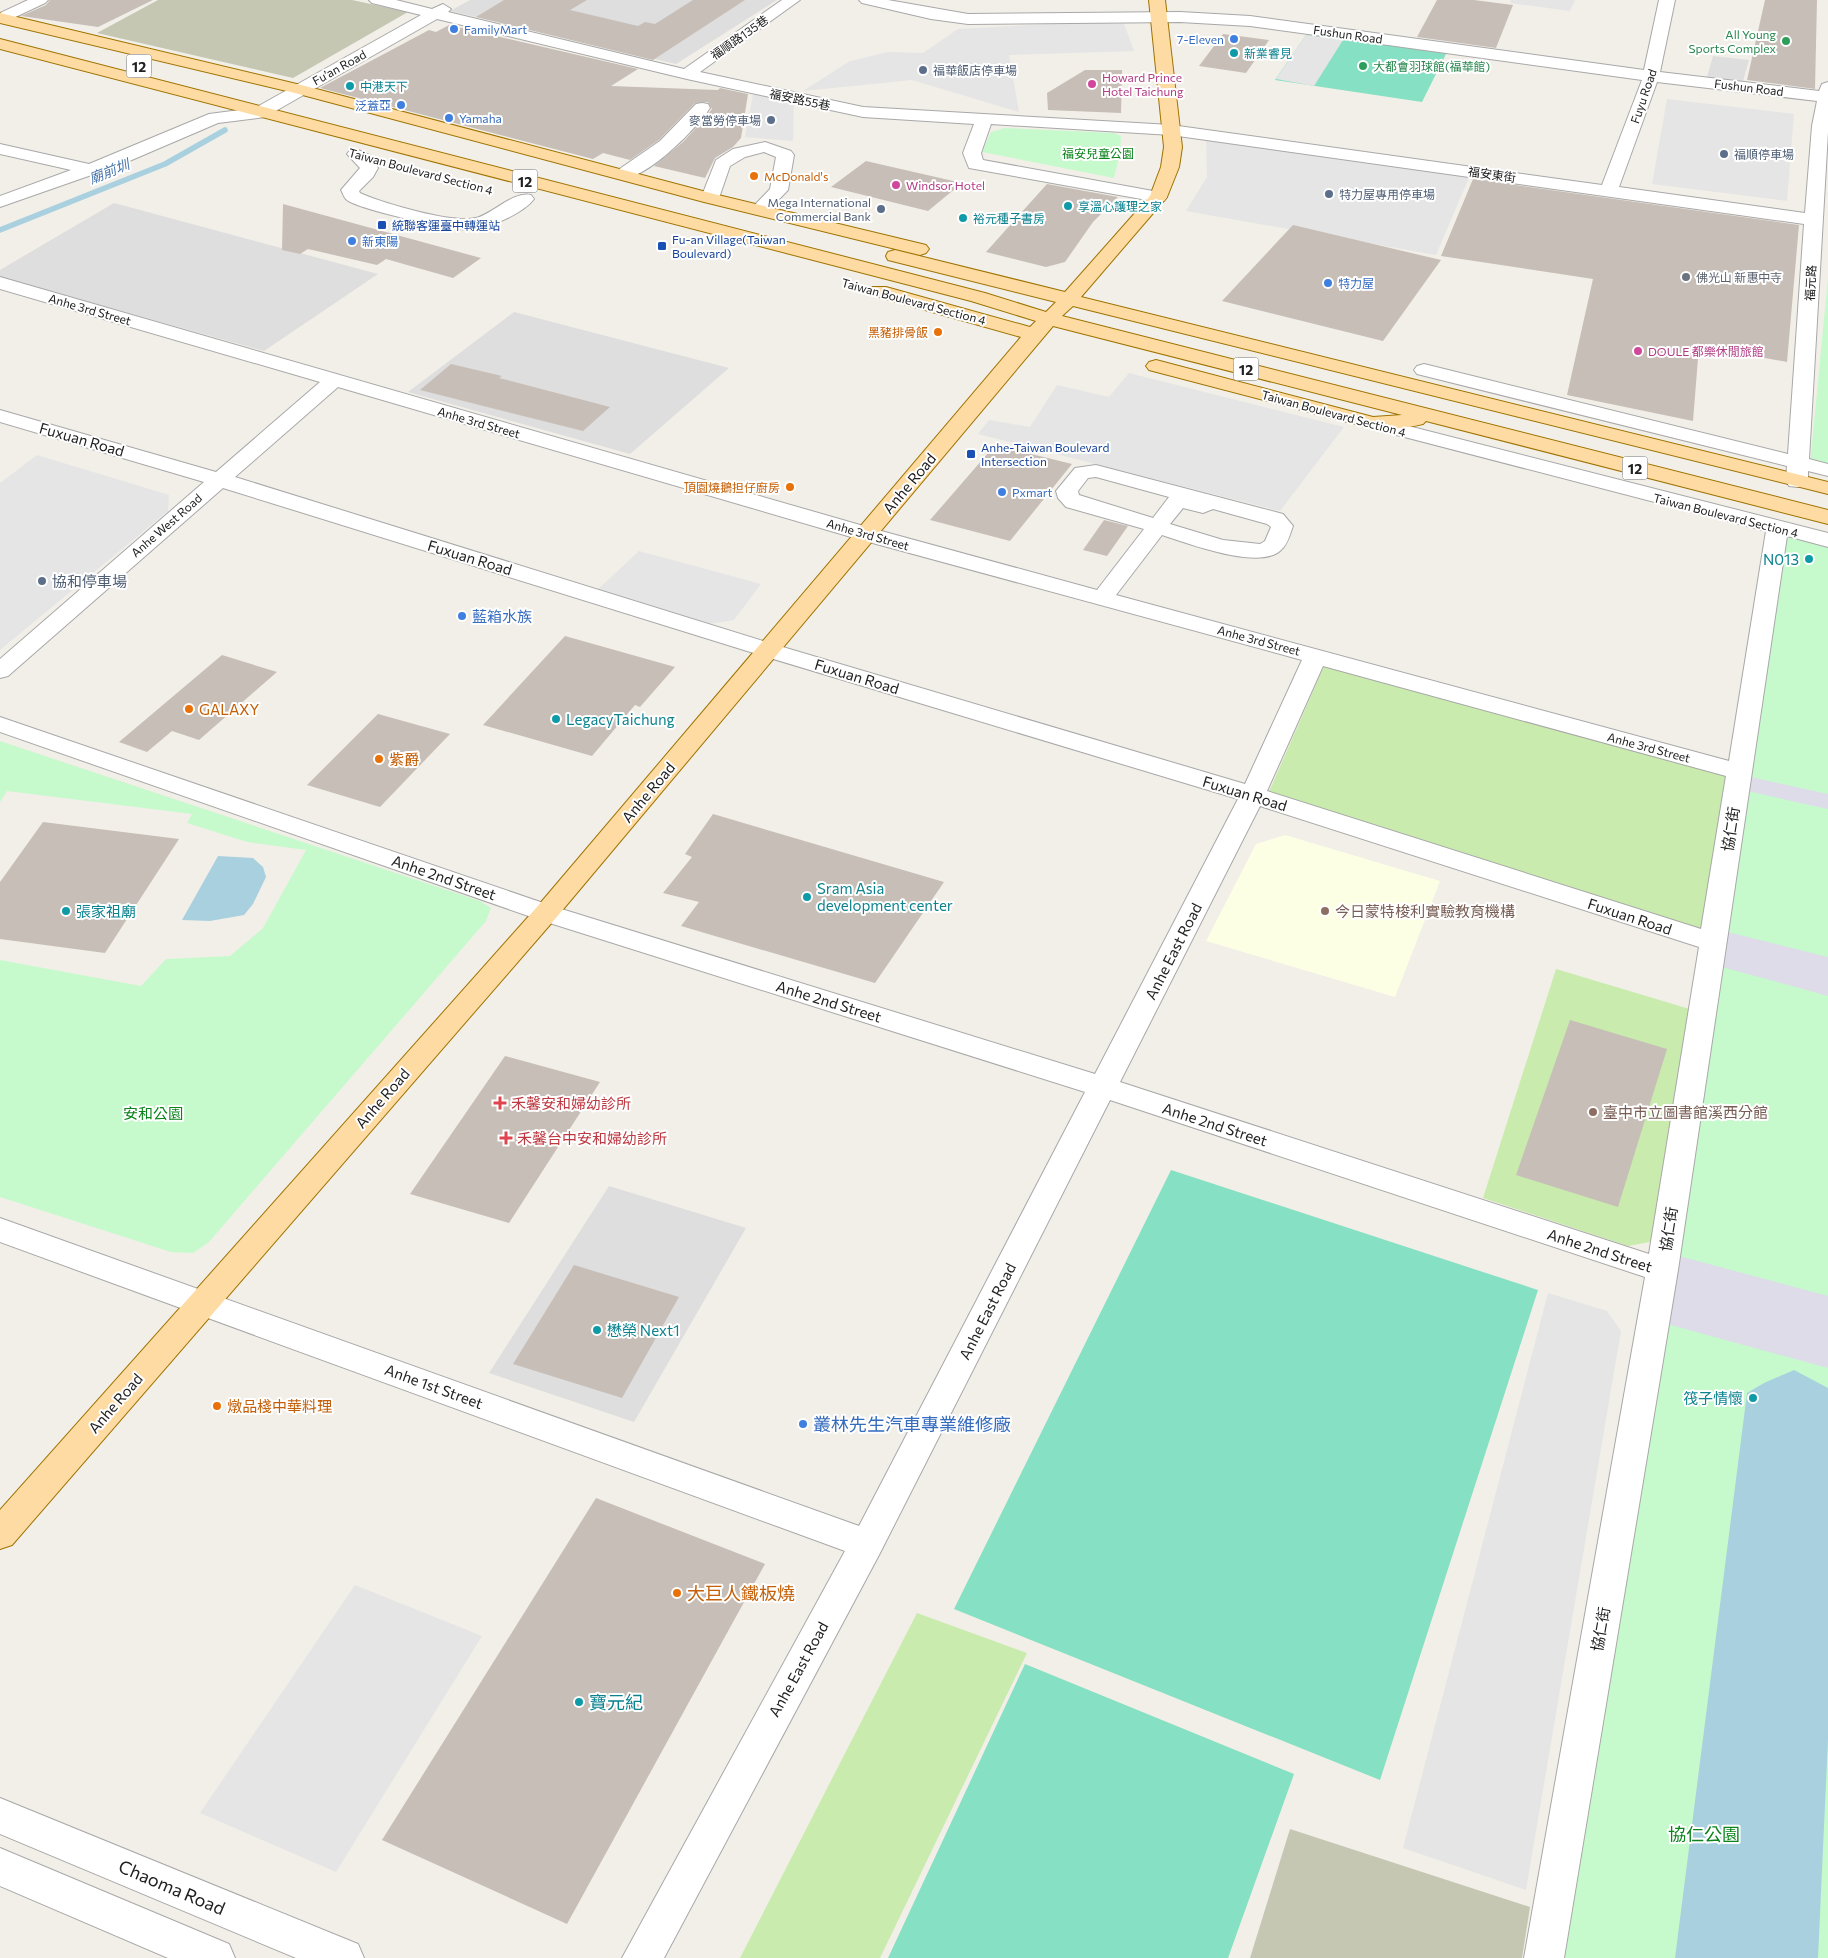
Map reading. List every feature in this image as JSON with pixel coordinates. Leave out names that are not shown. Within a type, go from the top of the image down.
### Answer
[{"type":"main road","name":"Anhe Road","points":[[0,1534],[546,912],[1034,334],[1074,293],[1158,197],[1170,167],[1173,147],[1157,0]]},
{"type":"main road","name":"12","points":[[0,22],[299,89],[1074,293],[1456,396],[1798,472],[1828,488]]},
{"type":"main road","name":"12","points":[[0,22],[278,103],[1074,293]]},
{"type":"main road","name":"Taiwan Boulevard Section 4","points":[[0,44],[260,121],[978,297],[1050,319],[1828,517]]},
{"type":"main road","name":"Taiwan Boulevard Section 4","points":[[183,111],[215,118],[260,121]]},
{"type":"main road","name":"Taiwan Boulevard Section 4","points":[[337,149],[384,161]]},
{"type":"main road","name":"Taiwan Boulevard Section 4","points":[[506,194],[544,204]]},
{"type":"main road","name":"Taiwan Boulevard Section 4","points":[[858,286],[1373,423]]},
{"type":"main road","points":[[1074,293],[1424,370],[1456,396]]},
{"type":"main road","points":[[1373,423],[1442,419]]},
{"type":"street","points":[[0,22],[40,0]]},
{"type":"street","name":"福安路55巷","points":[[376,0],[686,74],[863,112],[1171,130]]},
{"type":"street","name":"Fu’an Road","points":[[260,121],[278,103],[299,89],[460,0]]},
{"type":"street","name":"福順路135巷","points":[[686,74],[792,0]]},
{"type":"street","name":"Fushun Road","points":[[867,0],[966,19],[1200,16],[1256,21],[1651,76],[1828,97]]},
{"type":"street","name":"Fuyu Road","points":[[1609,190],[1651,76],[1667,0]]},
{"type":"street","name":"福元路","points":[[1798,472],[1820,126],[1828,97],[1828,87]]},
{"type":"street","points":[[624,174],[640,165],[686,128],[702,108]]},
{"type":"street","points":[[0,202],[88,170],[215,118]]},
{"type":"street","points":[[984,120],[972,153],[975,164],[1158,197]]},
{"type":"street","name":"福安東街","points":[[1171,130],[1813,220]]},
{"type":"street","points":[[710,198],[722,164],[739,153],[765,147],[785,155],[779,190],[759,210]]},
{"type":"street","points":[[0,148],[88,170]]},
{"type":"street","points":[[356,154],[365,160],[369,168],[367,173],[350,190],[353,196],[362,200],[450,222],[474,224],[496,217],[525,200]]},
{"type":"street","name":"Anhe 3rd Street","points":[[0,283],[866,534],[1739,772]]},
{"type":"street","points":[[1424,370],[1798,472],[1828,470]]},
{"type":"street","name":"Anhe West Road","points":[[0,671],[334,380]]},
{"type":"street","name":"Fuxuan Road","points":[[0,416],[218,480],[768,650],[1253,795],[1712,942]]},
{"type":"street","name":"Taiwan Boulevard Section 4","points":[[1373,423],[1777,529],[1828,540]]},
{"type":"street","points":[[1102,598],[1163,525],[1178,500],[1205,508],[1196,520],[1212,524],[1221,513],[1262,524],[1252,538],[1248,539],[1163,525],[1074,502],[1069,498],[1068,491],[1082,472],[1096,471],[1276,519],[1282,526],[1274,545],[1265,550],[1251,552],[1163,525]]},
{"type":"street","name":"協仁街","points":[[1544,1958],[1662,1270],[1777,529]]},
{"type":"street","name":"Anhe East Road","points":[[642,1958],[867,1544],[1253,795],[1316,656]]},
{"type":"street","name":"Anhe 2nd Street","points":[[0,724],[546,912],[1102,1087],[1662,1270]]},
{"type":"street","name":"Anhe 1st Street","points":[[0,1230],[867,1544]]},
{"type":"street","name":"Chaoma Road","points":[[0,1816],[344,1958]]},
{"type":"street","points":[[0,1867],[215,1958]]},
{"type":"shaded area","points":[[158,0],[352,0],[408,12],[293,78],[97,33]]},
{"type":"shaded area","points":[[470,0],[777,0],[676,64],[450,11]]},
{"type":"shaded area","points":[[1511,0],[1575,0],[1570,11],[1510,3]]},
{"type":"shaded area","name":"福華飯店停車場","points":[[1085,22],[1124,24],[1134,51],[1009,55],[1019,112],[912,80],[803,91],[850,61],[888,52],[923,53],[958,29]]},
{"type":"shaded area","points":[[1306,35],[1343,40],[1314,86],[1276,79]]},
{"type":"shaded area","points":[[1713,56],[1749,60],[1743,81],[1707,77]]},
{"type":"shaded area","name":"麥當勞停車場","points":[[753,94],[794,102],[793,141],[745,137]]},
{"type":"shaded area","name":"福順停車場","points":[[1667,99],[1794,114],[1787,201],[1652,184]]},
{"type":"shaded area","name":"特力屋專用停車場","points":[[1206,136],[1471,173],[1436,255],[1186,211],[1207,177]]},
{"type":"shaded area","points":[[114,203],[378,274],[264,351],[0,277],[0,270]]},
{"type":"shaded area","points":[[514,312],[729,368],[630,454],[408,392]]},
{"type":"shaded area","points":[[1129,373],[1344,427],[1280,511],[978,434],[989,420],[1030,427],[1057,385],[1109,397]]},
{"type":"shaded area","name":"協和停車場","points":[[37,455],[169,495],[168,511],[0,650],[0,483]]},
{"type":"shaded area","points":[[639,551],[761,584],[734,620],[709,624],[595,592]]},
{"type":"shaded area","points":[[1751,777],[1828,794],[1828,809],[1747,791]]},
{"type":"shaded area","name":"今日蒙特梭利實驗教育機構","points":[[1285,835],[1440,881],[1395,997],[1206,941],[1256,844]]},
{"type":"shaded area","points":[[1728,932],[1828,957],[1828,996],[1722,967]]},
{"type":"shaded area","points":[[609,1186],[746,1228],[634,1422],[489,1373]]},
{"type":"shaded area","points":[[1679,1256],[1828,1296],[1828,1368],[1667,1324]]},
{"type":"shaded area","points":[[1548,1293],[1607,1311],[1621,1331],[1526,1890],[1403,1848]]},
{"type":"shaded area","points":[[355,1585],[482,1636],[336,1872],[200,1813]]},
{"type":"shaded area","points":[[1290,1829],[1530,1907],[1522,1958],[1250,1958]]},
{"type":"green space","name":"大都會羽球館(福華館)","points":[[1306,35],[1447,52],[1422,102],[1275,80]]},
{"type":"green space","name":"福安兒童公園","points":[[1005,128],[1114,133],[1121,136],[1120,153],[1114,178],[982,152],[991,132]]},
{"type":"green space","points":[[1828,277],[1828,469],[1810,465]]},
{"type":"green space","name":"協仁公園","points":[[1781,534],[1828,546],[1828,1958],[1561,1958]]},
{"type":"green space","points":[[1325,664],[1726,775],[1702,931],[1268,794]]},
{"type":"green space","name":"安和公園","points":[[0,741],[480,901],[491,908],[486,921],[209,1242],[193,1253],[171,1252],[0,1197],[0,960],[141,986],[166,959],[230,956],[263,928],[306,850],[247,842],[187,823],[192,814],[7,791],[0,802]]},
{"type":"green space","points":[[1556,969],[1693,1010],[1655,1241],[1628,1246],[1483,1198]]},
{"type":"green space","points":[[1171,1170],[1538,1290],[1380,1780],[954,1609]]},
{"type":"green space","points":[[917,1613],[1027,1653],[880,1958],[740,1958]]},
{"type":"green space","points":[[1025,1664],[1294,1774],[1228,1958],[888,1958]]},
{"type":"water","points":[[218,856],[253,858],[263,867],[266,877],[253,904],[244,915],[210,921],[182,920]]},
{"type":"water","points":[[1794,1370],[1828,1388],[1828,1740],[1818,1958],[1675,1958],[1747,1393],[1764,1383]]},
{"type":"building","points":[[50,0],[153,0],[98,27],[21,16],[46,5]]},
{"type":"building","points":[[504,0],[587,0],[570,10],[638,26],[645,22],[655,24],[693,0],[745,0],[653,60],[476,17]]},
{"type":"building","points":[[1437,0],[1474,0],[1513,5],[1496,48],[1417,37]]},
{"type":"building","name":"All Young Sports Complex","points":[[1765,0],[1817,0],[1815,89],[1747,80]]},
{"type":"building","points":[[449,25],[638,69],[611,86],[718,90],[720,88],[748,94],[741,138],[733,147],[715,158],[705,178],[654,166],[683,142],[705,118],[712,109],[708,102],[695,103],[659,140],[630,160],[603,153],[593,159],[320,88],[429,30],[436,32]]},
{"type":"building","name":"新業睿見","points":[[1223,34],[1269,40],[1246,73],[1199,66]]},
{"type":"building","name":"Howard Prince Hotel Taichung","points":[[1085,70],[1122,70],[1121,113],[1048,110],[1047,93]]},
{"type":"building","name":"Windsor Hotel","points":[[866,161],[962,183],[928,211],[831,187]]},
{"type":"building","name":"佛光山 新惠中寺","points":[[1473,179],[1799,225],[1787,362],[1699,346],[1693,421],[1567,395],[1593,279],[1441,256]]},
{"type":"building","points":[[1047,184],[1118,197],[1093,222],[1065,262],[1046,267],[986,252]]},
{"type":"building","points":[[283,204],[481,258],[453,278],[386,259],[377,265],[308,249],[300,254],[282,250]]},
{"type":"building","name":"特力屋","points":[[1293,225],[1441,260],[1383,341],[1222,301]]},
{"type":"building","points":[[451,364],[502,376],[499,378],[610,407],[583,431],[420,390]]},
{"type":"building","name":"Pxmart","points":[[995,445],[1072,464],[1010,541],[930,520]]},
{"type":"building","points":[[1104,520],[1128,526],[1107,556],[1083,550]]},
{"type":"building","points":[[565,636],[675,667],[640,707],[635,705],[592,756],[483,725]]},
{"type":"building","points":[[222,655],[277,672],[199,740],[172,731],[147,752],[119,742]]},
{"type":"building","name":"紫爵","points":[[378,714],[450,734],[380,807],[307,785]]},
{"type":"building","name":"Sram Asia development center","points":[[713,814],[944,882],[875,983],[681,926],[699,902],[663,893],[692,857],[685,854]]},
{"type":"building","name":"張家祖廟","points":[[43,822],[179,839],[105,953],[0,939],[0,882]]},
{"type":"building","name":"臺中市立圖書館溪西分館","points":[[1570,1020],[1667,1049],[1618,1207],[1516,1175]]},
{"type":"building","name":"禾馨台中安和婦幼診所","points":[[505,1056],[600,1082],[509,1223],[410,1194]]},
{"type":"building","name":"懋榮 Next1","points":[[574,1265],[679,1297],[622,1398],[513,1364]]},
{"type":"building","name":"寶元紀","points":[[596,1498],[765,1564],[567,1924],[382,1840]]},
{"type":"waterway","name":"廟前圳","points":[[0,230],[165,164],[225,130]]},
{"type":"place","name":"FamilyMart","points":[[454,29]]},
{"type":"place","name":"7-Eleven","points":[[1234,39]]},
{"type":"place","name":"All Young Sports Complex","points":[[1786,41]]},
{"type":"place","name":"新業睿見","points":[[1234,53]]},
{"type":"place","name":"大都會羽球館(福華館)","points":[[1363,66]]},
{"type":"place","name":"福華飯店停車場","points":[[923,70]]},
{"type":"place","name":"Howard Prince Hotel Taichung","points":[[1092,84]]},
{"type":"place","name":"中港天下","points":[[350,86]]},
{"type":"place","name":"泛蓋亞","points":[[401,105]]},
{"type":"place","name":"Yamaha","points":[[449,118]]},
{"type":"place","name":"麥當勞停車場","points":[[771,120]]},
{"type":"place","name":"福順停車場","points":[[1724,154]]},
{"type":"place","name":"McDonald's","points":[[754,176]]},
{"type":"place","name":"Windsor Hotel","points":[[896,185]]},
{"type":"place","name":"特力屋專用停車場","points":[[1329,194]]},
{"type":"place","name":"享溫心護理之家","points":[[1068,206]]},
{"type":"place","name":"Mega International Commercial Bank","points":[[881,209]]},
{"type":"place","name":"裕元種子書房","points":[[963,218]]},
{"type":"place","name":"統聯客運臺中轉運站","points":[[382,225]]},
{"type":"place","name":"新東陽","points":[[352,241]]},
{"type":"place","name":"Fu-an Village(Taiwan Boulevard)","points":[[662,246]]},
{"type":"place","name":"佛光山 新惠中寺","points":[[1686,277]]},
{"type":"place","name":"特力屋","points":[[1328,283]]},
{"type":"place","name":"黑豬排骨飯","points":[[938,332]]},
{"type":"place","name":"DOULE 都樂休閒旅館","points":[[1638,351]]},
{"type":"place","name":"Anhe-Taiwan Boulevard Intersection","points":[[971,454]]},
{"type":"place","name":"頂園燒鵝担仔廚房","points":[[790,487]]},
{"type":"place","name":"Pxmart","points":[[1002,492]]},
{"type":"place","name":"N013","points":[[1809,559]]},
{"type":"place","name":"協和停車場","points":[[42,581]]},
{"type":"place","name":"藍箱水族","points":[[462,616]]},
{"type":"place","name":"GALAXY","points":[[189,709]]},
{"type":"place","name":"LegacyTaichung","points":[[556,719]]},
{"type":"place","name":"紫爵","points":[[379,759]]},
{"type":"place","name":"Sram Asia development center","points":[[807,897]]},
{"type":"place","name":"張家祖廟","points":[[66,911]]},
{"type":"place","name":"今日蒙特梭利實驗教育機構","points":[[1325,911]]},
{"type":"place","name":"禾馨安和婦幼診所","points":[[500,1103]]},
{"type":"place","name":"臺中市立圖書館溪西分館","points":[[1593,1112]]},
{"type":"place","name":"禾馨台中安和婦幼診所","points":[[506,1138]]},
{"type":"place","name":"懋榮 Next1","points":[[597,1330]]},
{"type":"place","name":"筏子情懷","points":[[1753,1398]]},
{"type":"place","name":"燉品棧中華料理","points":[[217,1406]]},
{"type":"place","name":"叢林先生汽車專業維修廠","points":[[803,1424]]},
{"type":"place","name":"大巨人鐵板燒","points":[[677,1593]]},
{"type":"place","name":"寶元紀","points":[[579,1702]]}]
